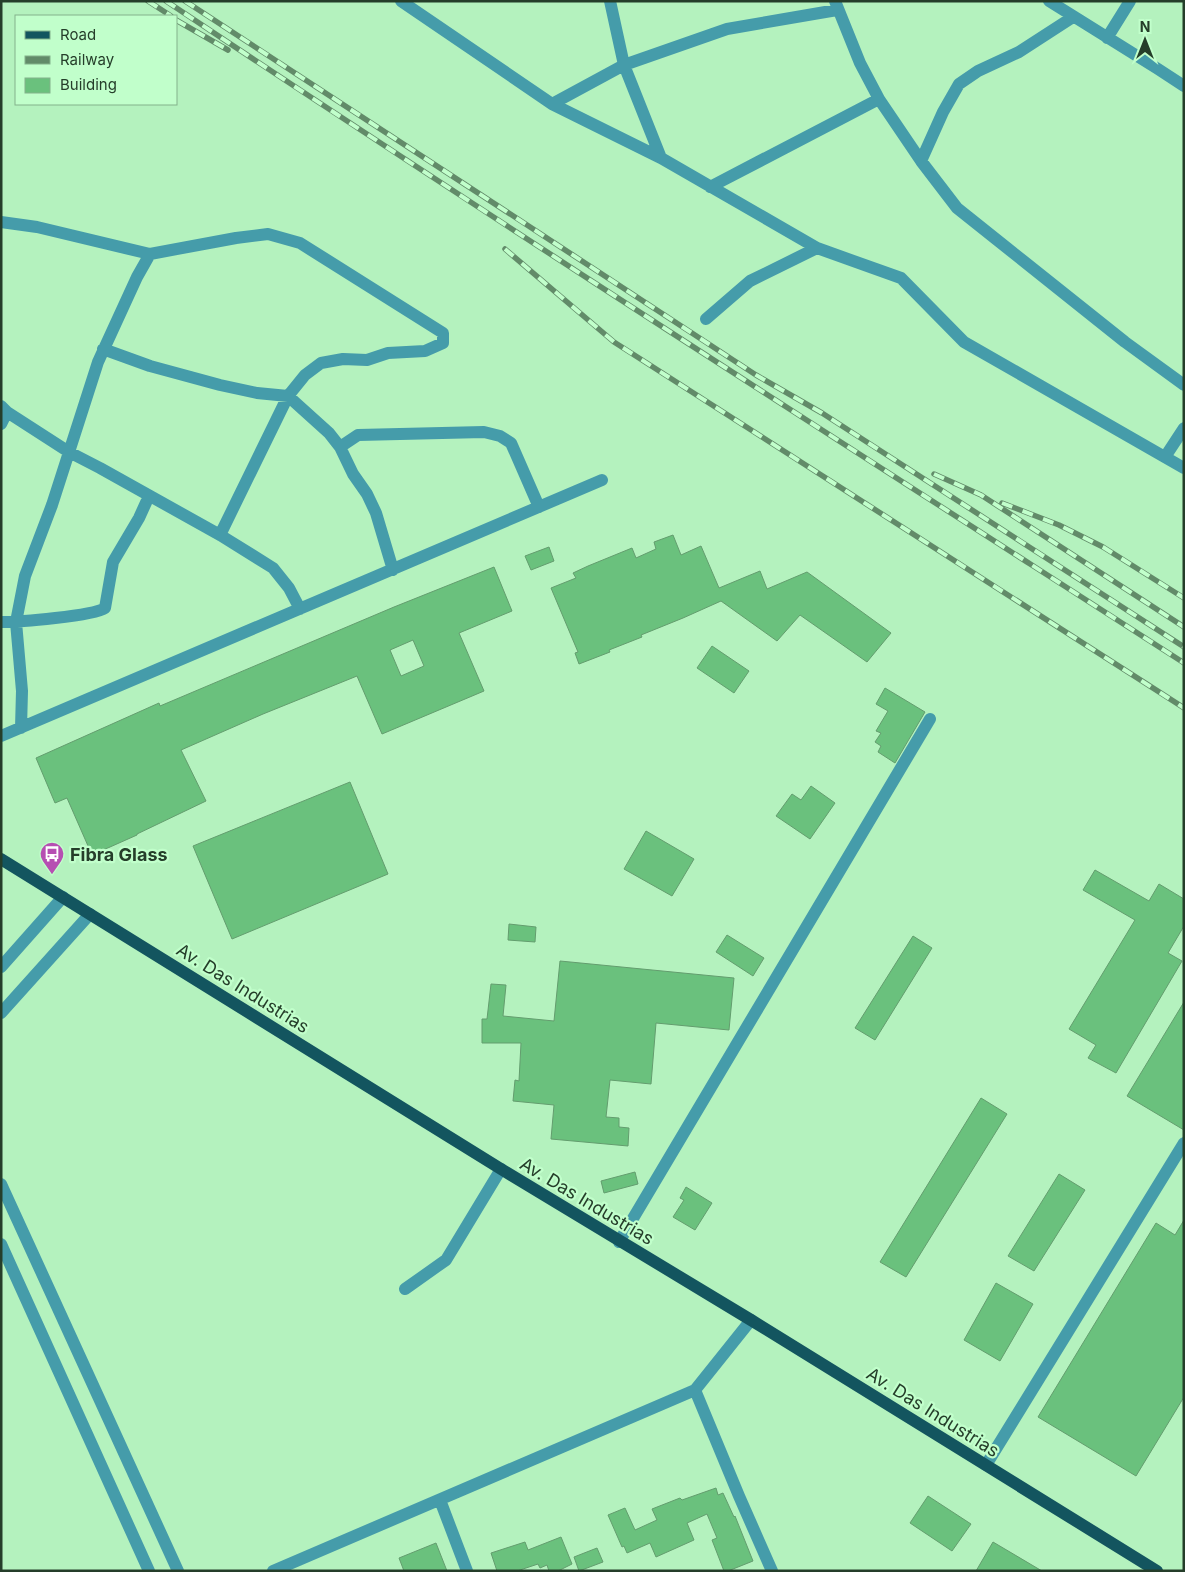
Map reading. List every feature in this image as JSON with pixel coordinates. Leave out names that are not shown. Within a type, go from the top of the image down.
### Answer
[{"type":"main road","name":"Av. Das Industrias","points":[[1,859],[619,1242],[751,1320],[1157,1571]]},
{"type":"street","points":[[402,1],[552,104],[660,158],[817,248],[901,278],[964,342],[1184,468]]},
{"type":"street","points":[[610,1],[624,65],[660,158]]},
{"type":"street","points":[[1049,1],[1184,86]]},
{"type":"street","points":[[1107,38],[1130,1]]},
{"type":"street","points":[[552,104],[624,65],[727,29],[836,5],[860,63],[879,100],[920,161],[957,208],[1125,342],[1184,384]]},
{"type":"street","points":[[920,161],[943,112],[959,84],[978,71],[1019,52],[1073,17]]},
{"type":"street","points":[[710,187],[879,100]]},
{"type":"street","points":[[1,222],[38,227],[150,254],[236,238],[268,234],[276,236],[300,243],[443,333],[443,343],[425,351],[388,353],[367,360],[343,359],[321,363],[305,375],[288,396],[220,534]]},
{"type":"street","points":[[706,319],[750,281],[817,248]]},
{"type":"street","points":[[21,728],[22,691],[16,622],[25,576],[52,505],[103,349],[150,254]]},
{"type":"street","points":[[103,349],[150,366],[220,386],[257,393],[288,396],[329,433],[340,447],[353,474],[367,494],[376,513],[394,570]]},
{"type":"street","points":[[3,414],[220,534],[274,568],[290,588],[300,609]]},
{"type":"street","points":[[1164,457],[1184,428]]},
{"type":"street","points":[[340,447],[358,435],[467,432],[492,434],[511,443],[540,507]]},
{"type":"street","points":[[1,736],[602,480]]},
{"type":"street","points":[[1,622],[16,622],[78,614],[100,611],[105,608],[113,562],[139,518],[149,496]]},
{"type":"street","points":[[619,1242],[930,719]]},
{"type":"street","points":[[1,967],[63,896]]},
{"type":"street","points":[[1,1013],[90,914]]},
{"type":"street","points":[[986,1465],[1184,1143]]},
{"type":"street","points":[[405,1290],[446,1260],[501,1169]]},
{"type":"street","points":[[1,1184],[178,1571]]},
{"type":"street","points":[[1,1244],[149,1571]]},
{"type":"street","points":[[273,1571],[695,1390],[751,1320]]},
{"type":"street","points":[[695,1390],[772,1571]]},
{"type":"street","points":[[440,1500],[467,1571]]},
{"type":"building","points":[[673,535],[681,555],[701,546],[719,588],[760,571],[767,589],[807,572],[891,633],[867,662],[800,615],[777,641],[721,601],[641,635],[642,637],[609,650],[610,652],[579,664],[575,653],[578,652],[551,588],[576,578],[573,573],[632,548],[636,558],[656,549],[654,542]]},
{"type":"building","points":[[549,547],[554,561],[531,570],[525,556]]},
{"type":"building","points":[[494,567],[512,611],[459,633],[484,691],[382,734],[357,676],[263,714],[181,750],[206,801],[92,855],[67,798],[55,803],[36,758],[159,703],[160,706]],"holes":[[[413,640],[424,666],[401,676],[390,650]]]},
{"type":"building","points":[[712,646],[749,671],[734,693],[697,668]]},
{"type":"building","points":[[885,688],[925,712],[895,763],[878,752],[881,746],[875,742],[881,733],[876,731],[888,711],[876,704]]},
{"type":"building","points":[[350,782],[388,874],[232,939],[193,846]]},
{"type":"building","points":[[811,786],[835,803],[810,839],[776,816],[792,794],[801,800]]},
{"type":"building","points":[[646,831],[694,859],[672,896],[624,869]]},
{"type":"building","points":[[1095,870],[1149,901],[1159,884],[1184,899],[1184,926],[1168,953],[1182,961],[1116,1073],[1088,1058],[1096,1045],[1069,1029],[1135,920],[1083,890]]},
{"type":"building","points":[[509,924],[536,927],[535,942],[508,940]]},
{"type":"building","points":[[727,935],[764,958],[753,976],[716,952]]},
{"type":"building","points":[[913,936],[932,948],[875,1040],[855,1028]]},
{"type":"building","points":[[560,961],[734,978],[729,1030],[656,1023],[651,1084],[610,1080],[606,1117],[619,1118],[619,1127],[629,1128],[628,1146],[551,1139],[554,1105],[513,1101],[515,1080],[519,1081],[521,1043],[482,1043],[482,1019],[487,1019],[491,984],[506,985],[503,1016],[554,1021]]},
{"type":"building","points":[[1184,1002],[1184,1130],[1127,1096]]},
{"type":"building","points":[[981,1098],[1007,1114],[906,1277],[880,1262]]},
{"type":"building","points":[[635,1172],[638,1184],[604,1193],[601,1181]]},
{"type":"building","points":[[1059,1174],[1085,1190],[1034,1271],[1008,1256]]},
{"type":"building","points":[[686,1187],[712,1203],[695,1230],[673,1217],[684,1200],[680,1198]]},
{"type":"building","points":[[1184,1220],[1184,1397],[1136,1476],[1038,1417],[1156,1223],[1175,1235]]},
{"type":"building","points":[[996,1283],[1033,1304],[1000,1361],[964,1340]]},
{"type":"building","points":[[716,1488],[718,1495],[723,1493],[735,1516],[753,1561],[728,1571],[724,1571],[712,1540],[717,1538],[707,1514],[687,1523],[694,1540],[656,1557],[650,1543],[627,1553],[624,1546],[622,1547],[608,1515],[625,1508],[635,1530],[657,1520],[652,1509],[680,1498],[682,1500]]},
{"type":"building","points":[[928,1496],[971,1524],[952,1551],[910,1523]]},
{"type":"building","points":[[561,1537],[572,1564],[558,1571],[549,1571],[547,1565],[540,1568],[538,1564],[517,1571],[497,1571],[491,1553],[525,1542],[528,1550]]},
{"type":"building","points":[[993,1542],[1042,1571],[976,1571]]},
{"type":"building","points":[[436,1543],[447,1571],[404,1571],[399,1558]]},
{"type":"building","points":[[597,1548],[603,1562],[579,1571],[574,1557]]},
{"type":"railway","points":[[148,1],[169,15]]},
{"type":"railway","points":[[166,1],[547,252],[1184,663]]},
{"type":"railway","points":[[185,1],[756,375],[822,413],[1184,647]]},
{"type":"railway","points":[[178,21],[228,50]]},
{"type":"railway","points":[[505,249],[614,342],[1184,708]]},
{"type":"railway","points":[[934,474],[981,495],[1184,627]]},
{"type":"railway","points":[[1002,503],[1059,525],[1103,547],[1184,598]]},
{"type":"place","name":"Fibra Glass","points":[[52,875]]}]
